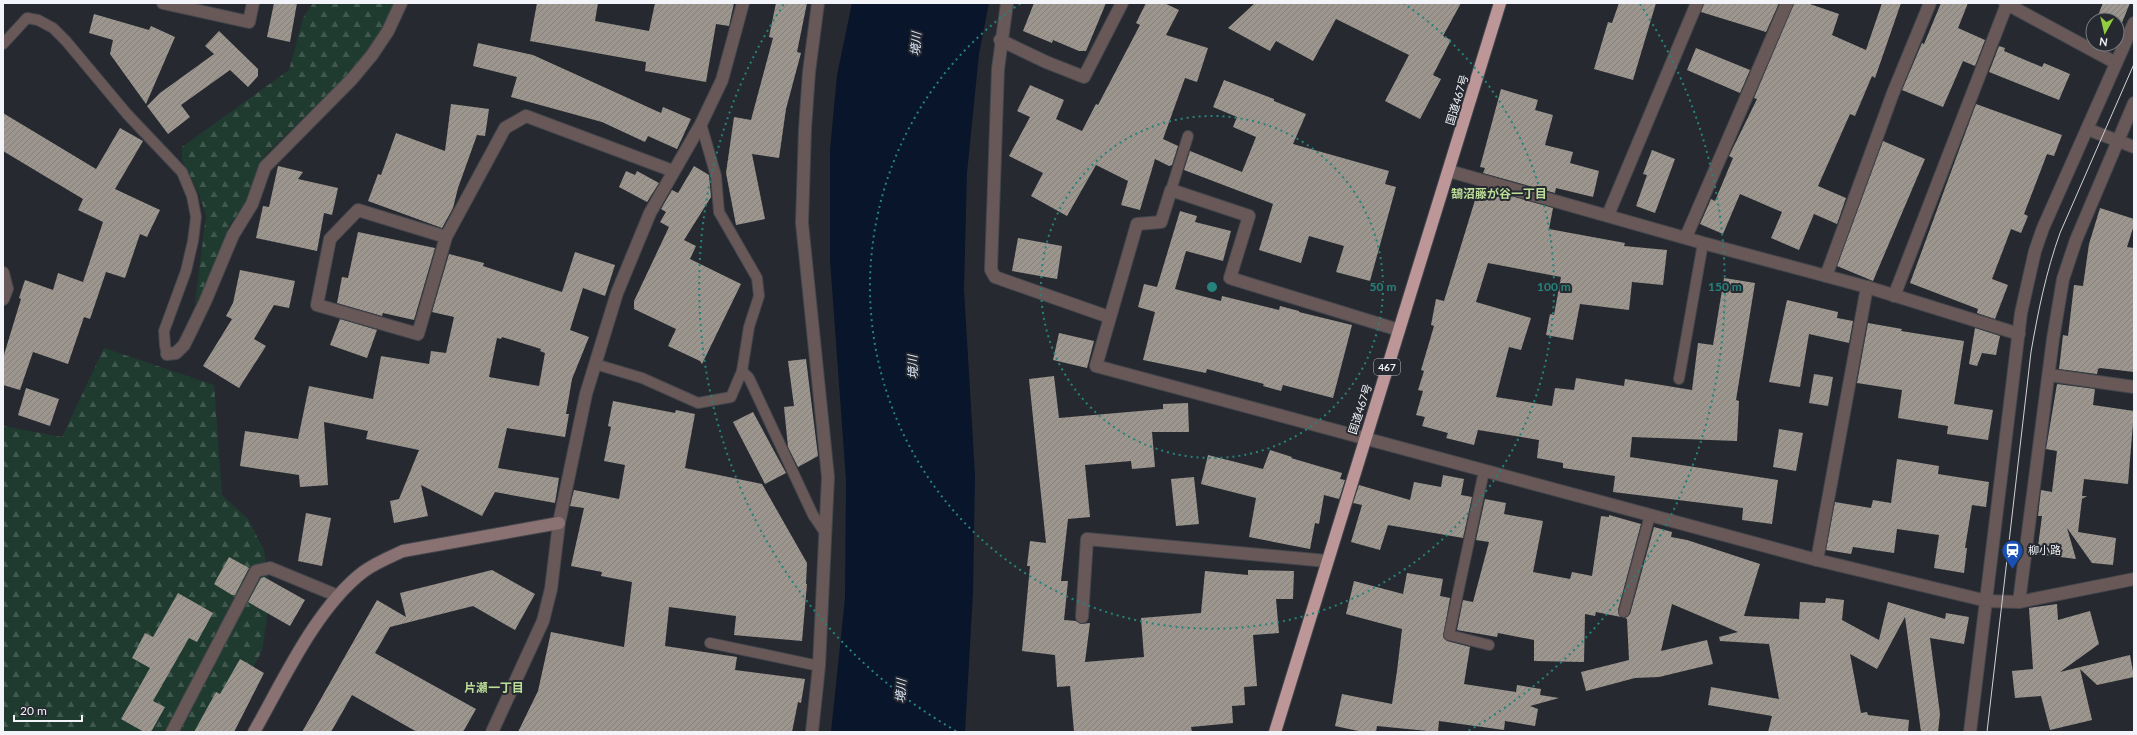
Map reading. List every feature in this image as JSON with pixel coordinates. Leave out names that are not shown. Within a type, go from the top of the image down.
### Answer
[{"type":"highway","name":"国道467号","points":[[1274,732],[1500,3]]},
{"type":"street","points":[[163,3],[249,22],[253,3]]},
{"type":"street","points":[[167,354],[176,353],[184,345],[233,235],[252,204],[265,167],[352,79],[372,55],[388,31],[400,3]]},
{"type":"street","points":[[492,732],[543,621],[552,588],[559,523],[584,401],[618,293],[650,213],[701,124],[722,80],[743,3]]},
{"type":"street","points":[[812,732],[819,666],[828,477],[802,223],[805,129],[809,72],[818,3]]},
{"type":"street","points":[[1007,3],[1000,40],[991,270],[995,277],[1109,317]]},
{"type":"street","points":[[1000,40],[1084,78],[1122,3]]},
{"type":"street","points":[[1608,215],[1697,3]]},
{"type":"street","points":[[1686,237],[1787,3]]},
{"type":"street","points":[[1826,276],[1893,94],[1930,3]]},
{"type":"street","points":[[1894,296],[2006,3],[2116,63]]},
{"type":"street","points":[[1970,732],[2019,334],[2035,251],[2043,228],[2134,23]]},
{"type":"street","points":[[2019,602],[2062,287],[2069,257],[2134,102]]},
{"type":"street","points":[[446,237],[358,210],[330,239],[317,305],[418,334],[446,237],[505,128],[526,116],[673,171]]},
{"type":"street","points":[[2087,129],[2134,147]]},
{"type":"street","points":[[1449,171],[1703,243],[1867,287],[2019,334]]},
{"type":"street","points":[[1399,330],[1230,278],[1248,216],[1171,190],[1161,222],[1137,224],[1096,366],[1817,560],[1987,601],[2019,602],[2134,579]]},
{"type":"street","points":[[3,273],[7,289],[3,299]]},
{"type":"street","points":[[1817,560],[1867,287]]},
{"type":"street","points":[[2049,375],[2134,387]]},
{"type":"street","points":[[254,732],[313,630],[338,596],[363,572],[404,551],[559,523]]},
{"type":"street","points":[[1082,617],[1087,539],[1327,562]]},
{"type":"street","points":[[172,732],[256,572],[270,568],[338,596]]},
{"type":"lane","points":[[3,44],[27,18],[38,20],[53,28],[66,41],[127,114],[182,172],[192,196],[196,218],[186,271],[164,331],[167,354]]},
{"type":"lane","points":[[595,364],[642,378],[698,403],[731,397],[742,371],[749,327],[759,296],[756,278],[719,212],[716,176],[701,124]]},
{"type":"lane","points":[[1171,190],[1188,136]]},
{"type":"lane","points":[[1679,379],[1703,243]]},
{"type":"lane","points":[[742,371],[749,378],[813,515],[826,534]]},
{"type":"lane","points":[[1484,471],[1449,635],[1489,645]]},
{"type":"lane","points":[[1624,612],[1650,515]]},
{"type":"lane","points":[[710,643],[819,666]]},
{"type":"green space","points":[[313,3],[400,3],[397,13],[357,65],[265,155],[252,194],[229,226],[205,298],[195,304],[206,215],[199,194],[182,160],[182,147],[289,70],[303,18]]},
{"type":"green space","points":[[104,348],[214,385],[222,495],[248,519],[264,550],[270,595],[262,651],[217,732],[3,732],[3,426],[62,437]]},
{"type":"water","name":"境川","points":[[852,3],[989,3],[979,54],[967,173],[964,289],[975,475],[973,593],[965,732],[831,732],[845,598],[846,480],[830,260],[830,150],[837,75]]},
{"type":"building","points":[[274,3],[297,3],[290,42],[267,37]]},
{"type":"building","points":[[537,3],[598,3],[595,21],[649,31],[655,3],[734,3],[729,26],[716,24],[706,82],[645,71],[646,62],[530,41]]},
{"type":"building","points":[[776,3],[807,3],[797,52],[801,53],[786,109],[779,158],[752,154],[765,219],[736,225],[726,173],[734,117],[751,120],[773,38],[769,37]]},
{"type":"building","points":[[1034,3],[1106,3],[1086,51],[1079,51],[1053,40],[1052,43],[1023,31]]},
{"type":"building","points":[[1146,3],[1164,3],[1179,10],[1166,35],[1208,48],[1197,82],[1185,78],[1163,139],[1178,146],[1172,165],[1169,166],[1155,159],[1140,210],[1121,205],[1128,181],[1096,165],[1067,216],[1031,196],[1043,173],[1009,156],[1030,117],[1017,111],[1030,85],[1064,100],[1056,119],[1082,131],[1096,104],[1098,105],[1140,25],[1136,23]]},
{"type":"building","points":[[1255,3],[1461,3],[1443,36],[1451,40],[1433,75],[1441,79],[1420,119],[1385,101],[1409,55],[1336,19],[1313,61],[1276,41],[1270,51],[1228,28]]},
{"type":"building","points":[[1619,3],[1656,3],[1633,80],[1594,69],[1608,22],[1612,23]]},
{"type":"building","points":[[1704,3],[1779,3],[1766,32],[1701,12]]},
{"type":"building","points":[[1794,3],[1807,3],[1839,14],[1832,35],[1866,50],[1882,3],[1901,3],[1875,78],[1872,76],[1855,116],[1850,114],[1818,186],[1846,198],[1837,224],[1814,214],[1799,250],[1771,238],[1782,212],[1740,194],[1723,234],[1700,224],[1711,199],[1715,201],[1733,158],[1729,156],[1757,99],[1754,98]]},
{"type":"building","points":[[1941,3],[1968,3],[1958,28],[1985,40],[1975,66],[1963,61],[1943,107],[1902,90],[1922,43],[1924,44]]},
{"type":"building","points":[[2103,3],[2130,3],[2125,15],[2125,12],[2099,12]]},
{"type":"building","points":[[94,14],[149,30],[151,26],[175,37],[146,104],[110,54],[113,40],[89,33]]},
{"type":"building","points":[[219,31],[258,69],[258,76],[248,87],[230,70],[181,105],[190,117],[168,134],[147,106],[160,93],[214,54],[205,46]]},
{"type":"building","points":[[478,43],[533,55],[661,113],[663,107],[691,119],[677,149],[648,136],[645,142],[602,122],[511,97],[517,77],[473,66]]},
{"type":"building","points":[[1999,46],[2005,48],[2004,51],[2042,67],[2044,63],[2070,74],[2059,100],[1989,72]]},
{"type":"building","points":[[1696,48],[1750,70],[1740,93],[1687,70]]},
{"type":"building","points":[[1224,80],[1274,99],[1274,101],[1306,114],[1293,144],[1389,171],[1385,184],[1396,187],[1370,281],[1336,272],[1344,246],[1309,236],[1301,263],[1259,250],[1273,204],[1184,170],[1190,151],[1242,172],[1256,137],[1233,127],[1237,117],[1213,107]]},
{"type":"building","points":[[1501,89],[1538,100],[1535,110],[1553,115],[1545,145],[1573,152],[1570,163],[1599,171],[1593,197],[1556,188],[1555,193],[1483,173],[1485,168],[1480,167]]},
{"type":"building","points":[[451,104],[489,109],[485,136],[477,135],[458,188],[453,208],[442,228],[368,201],[378,174],[381,175],[396,133],[445,151]]},
{"type":"building","points":[[1976,104],[2062,135],[2054,156],[2047,154],[2024,214],[2028,216],[2021,233],[2011,229],[1992,279],[2008,285],[1995,319],[1977,313],[1978,309],[1910,283]]},
{"type":"building","points":[[3,113],[96,169],[120,128],[143,141],[115,189],[160,210],[147,237],[140,234],[125,278],[106,272],[90,319],[84,317],[68,364],[33,352],[20,390],[3,385],[3,358],[21,299],[19,298],[25,280],[53,290],[58,273],[83,282],[103,222],[78,210],[83,199],[3,151]]},
{"type":"building","points":[[1883,141],[1925,159],[1873,281],[1837,266]]},
{"type":"building","points":[[1652,150],[1675,159],[1655,213],[1636,206],[1647,175],[1643,174]]},
{"type":"building","points":[[278,166],[303,172],[298,179],[338,188],[332,215],[324,213],[317,251],[256,238],[263,206],[269,207]]},
{"type":"building","points":[[694,166],[709,175],[711,197],[684,240],[696,246],[690,259],[741,284],[702,364],[700,361],[668,346],[676,329],[634,309],[634,301],[669,227],[660,222],[666,212],[661,209],[672,190],[678,193]]},
{"type":"building","points":[[626,171],[635,175],[637,171],[659,183],[647,202],[619,187]]},
{"type":"building","points":[[1479,187],[1553,208],[1549,229],[1625,243],[1624,246],[1667,250],[1663,285],[1632,282],[1629,310],[1580,304],[1573,340],[1546,335],[1550,314],[1554,315],[1561,277],[1488,263],[1476,302],[1531,318],[1521,350],[1509,347],[1496,397],[1552,406],[1555,388],[1574,390],[1576,378],[1624,386],[1625,379],[1692,390],[1698,343],[1713,345],[1724,278],[1755,283],[1736,400],[1739,401],[1737,441],[1632,437],[1630,457],[1778,480],[1772,524],[1742,520],[1743,508],[1613,492],[1615,476],[1563,468],[1563,463],[1537,458],[1539,440],[1478,430],[1474,445],[1446,438],[1448,433],[1422,426],[1425,417],[1416,415],[1423,391],[1418,390],[1424,371],[1421,370],[1434,326],[1431,325],[1436,299],[1444,301]]},
{"type":"building","points":[[2100,208],[2134,219],[2134,225],[2127,247],[2134,248],[2134,372],[2100,368],[2098,369],[2097,374],[2059,369],[2063,335],[2068,336],[2074,285],[2083,286],[2089,244]]},
{"type":"building","points":[[1180,211],[1197,216],[1195,222],[1231,231],[1223,261],[1186,251],[1175,289],[1221,301],[1222,296],[1279,310],[1280,306],[1352,325],[1333,398],[1283,385],[1281,391],[1263,386],[1264,384],[1207,369],[1206,373],[1143,360],[1155,312],[1138,307],[1144,284],[1157,287]]},
{"type":"building","points":[[358,232],[435,248],[414,320],[383,313],[382,316],[337,303],[342,277],[348,278]]},
{"type":"building","points":[[1018,238],[1062,246],[1057,279],[1012,271]]},
{"type":"building","points":[[575,252],[615,265],[605,296],[583,288],[570,330],[589,337],[572,379],[566,414],[569,414],[565,437],[507,428],[498,468],[559,478],[555,503],[495,492],[482,516],[421,485],[428,516],[394,523],[390,501],[399,499],[419,450],[366,439],[368,431],[324,422],[328,485],[300,487],[299,475],[240,466],[245,431],[298,439],[309,386],[373,399],[381,356],[429,364],[431,351],[446,353],[454,317],[432,312],[449,254],[484,263],[483,266],[562,292]],"holes":[[[502,337],[541,349],[540,351],[545,353],[539,386],[489,377],[497,338],[501,339]]]},
{"type":"building","points":[[240,270],[295,281],[289,308],[274,305],[254,339],[266,346],[239,388],[203,366],[232,319],[226,316],[233,303]]},
{"type":"building","points":[[1787,300],[1838,312],[1837,318],[1853,321],[1849,343],[1809,334],[1800,387],[1769,382]]},
{"type":"building","points":[[340,319],[377,330],[367,358],[330,345]]},
{"type":"building","points":[[1868,323],[1902,329],[1901,331],[1964,341],[1954,404],[1993,410],[1988,440],[1947,434],[1948,426],[1898,418],[1902,390],[1857,383]]},
{"type":"building","points":[[1975,328],[2000,336],[1996,355],[1982,353],[1977,366],[1969,364]]},
{"type":"building","points":[[1059,333],[1094,341],[1087,368],[1053,360]]},
{"type":"building","points":[[806,359],[818,456],[798,467],[788,447],[784,407],[794,406],[788,361]]},
{"type":"building","points":[[1814,374],[1833,377],[1828,406],[1809,403]]},
{"type":"building","points":[[1054,376],[1059,418],[1163,409],[1163,404],[1188,403],[1189,432],[1152,432],[1155,467],[1132,469],[1131,461],[1085,465],[1090,517],[1068,519],[1061,581],[1068,581],[1064,620],[1076,621],[1081,624],[1090,623],[1085,662],[1144,657],[1141,618],[1201,613],[1205,571],[1248,575],[1248,570],[1294,571],[1293,599],[1276,599],[1279,633],[1253,635],[1257,686],[1244,687],[1245,705],[1232,706],[1233,723],[1191,727],[1192,732],[1074,732],[1070,686],[1057,687],[1055,655],[1022,651],[1030,566],[1027,566],[1030,541],[1046,543],[1029,379]]},
{"type":"building","points":[[2057,384],[2095,389],[2093,405],[2134,411],[2128,484],[2084,479],[2082,496],[2087,496],[2082,499],[2078,532],[2116,538],[2113,565],[2092,563],[2067,528],[2076,559],[2037,554],[2042,516],[2038,516],[2041,490],[2052,492],[2057,451],[2046,449]]},
{"type":"building","points":[[26,388],[59,399],[50,426],[18,415]]},
{"type":"building","points":[[613,401],[675,413],[676,410],[695,414],[685,468],[762,484],[807,563],[807,584],[802,641],[734,635],[736,616],[669,607],[665,646],[737,657],[735,670],[805,679],[801,703],[798,702],[792,732],[518,732],[538,691],[551,632],[624,647],[632,582],[601,576],[602,572],[571,566],[584,508],[570,506],[574,490],[619,499],[625,465],[604,461],[611,427],[608,426]]},
{"type":"building","points":[[753,412],[786,473],[765,484],[733,422]]},
{"type":"building","points":[[1779,429],[1803,433],[1796,471],[1773,467]]},
{"type":"building","points":[[1270,450],[1292,457],[1291,458],[1342,473],[1340,479],[1345,480],[1339,499],[1324,495],[1319,524],[1315,523],[1310,549],[1249,537],[1256,498],[1201,484],[1208,455],[1263,469]]},
{"type":"building","points":[[1897,459],[1939,466],[1938,474],[1989,482],[1986,507],[1972,505],[1965,548],[1967,548],[1964,573],[1934,568],[1939,535],[1897,529],[1894,553],[1853,547],[1851,554],[1826,550],[1835,502],[1871,508],[1873,500],[1891,503]]},
{"type":"building","points":[[1443,475],[1464,479],[1461,495],[1472,497],[1463,538],[1388,525],[1380,550],[1351,542],[1362,505],[1353,503],[1359,485],[1410,500],[1414,482],[1441,487]]},
{"type":"building","points":[[1194,477],[1199,524],[1176,526],[1171,479]]},
{"type":"building","points":[[1485,499],[1506,503],[1504,514],[1543,521],[1533,572],[1570,579],[1572,572],[1592,576],[1601,516],[1609,517],[1609,515],[1641,524],[1618,610],[1621,617],[1596,612],[1595,616],[1585,614],[1584,662],[1534,661],[1534,640],[1498,633],[1497,637],[1457,630],[1463,600],[1473,602],[1489,542],[1476,540]]},
{"type":"building","points":[[306,513],[331,518],[322,566],[298,561]]},
{"type":"building","points":[[1654,527],[1672,532],[1671,537],[1687,540],[1760,564],[1744,616],[1799,619],[1800,602],[1825,603],[1826,598],[1844,600],[1842,620],[1879,640],[1888,602],[1945,619],[1946,613],[1969,617],[1964,644],[1930,638],[1940,714],[1938,732],[1921,732],[1905,617],[1877,669],[1850,654],[1861,713],[1867,712],[1868,715],[1909,720],[1908,732],[1768,732],[1772,716],[1708,705],[1711,687],[1779,699],[1769,644],[1720,641],[1719,637],[1738,632],[1672,604],[1661,651],[1707,640],[1713,664],[1659,677],[1635,678],[1586,691],[1581,672],[1629,660],[1627,619],[1625,618],[1630,614]]},
{"type":"building","points":[[229,557],[249,568],[235,595],[232,595],[214,584]]},
{"type":"building","points":[[492,570],[535,594],[515,630],[473,606],[390,627],[375,653],[476,709],[463,732],[417,732],[352,695],[331,732],[302,732],[377,600],[406,617],[400,593]]},
{"type":"building","points":[[1407,573],[1443,579],[1440,596],[1450,598],[1443,637],[1447,641],[1470,647],[1464,684],[1516,692],[1517,685],[1541,689],[1540,695],[1559,698],[1530,706],[1538,709],[1535,726],[1505,721],[1504,730],[1439,721],[1438,732],[1377,726],[1376,732],[1363,732],[1335,726],[1342,694],[1392,704],[1397,671],[1402,629],[1346,614],[1354,581],[1403,594]]},
{"type":"building","points":[[264,577],[305,600],[290,626],[248,602],[261,578]]},
{"type":"building","points":[[178,593],[213,613],[197,642],[189,638],[153,701],[165,707],[151,732],[144,732],[121,719],[150,668],[132,658],[145,633],[153,637]]},
{"type":"building","points":[[2057,604],[2058,620],[2090,611],[2099,644],[2060,672],[2130,655],[2134,677],[2097,685],[2080,669],[2092,720],[2050,730],[2041,696],[2015,698],[2012,671],[2033,669],[2029,608]]},
{"type":"building","points":[[240,659],[264,673],[234,732],[194,732],[216,692],[220,694]]},
{"type":"tram line","points":[[1987,732],[2031,352],[2040,307],[2060,233],[2134,64]]},
{"type":"place","name":"柳小路","points":[[2013,570]]},
{"type":"district","name":"鵠沼藤が谷一丁目","points":[[1499,194]]},
{"type":"district","name":"片瀬一丁目","points":[[494,688]]}]
